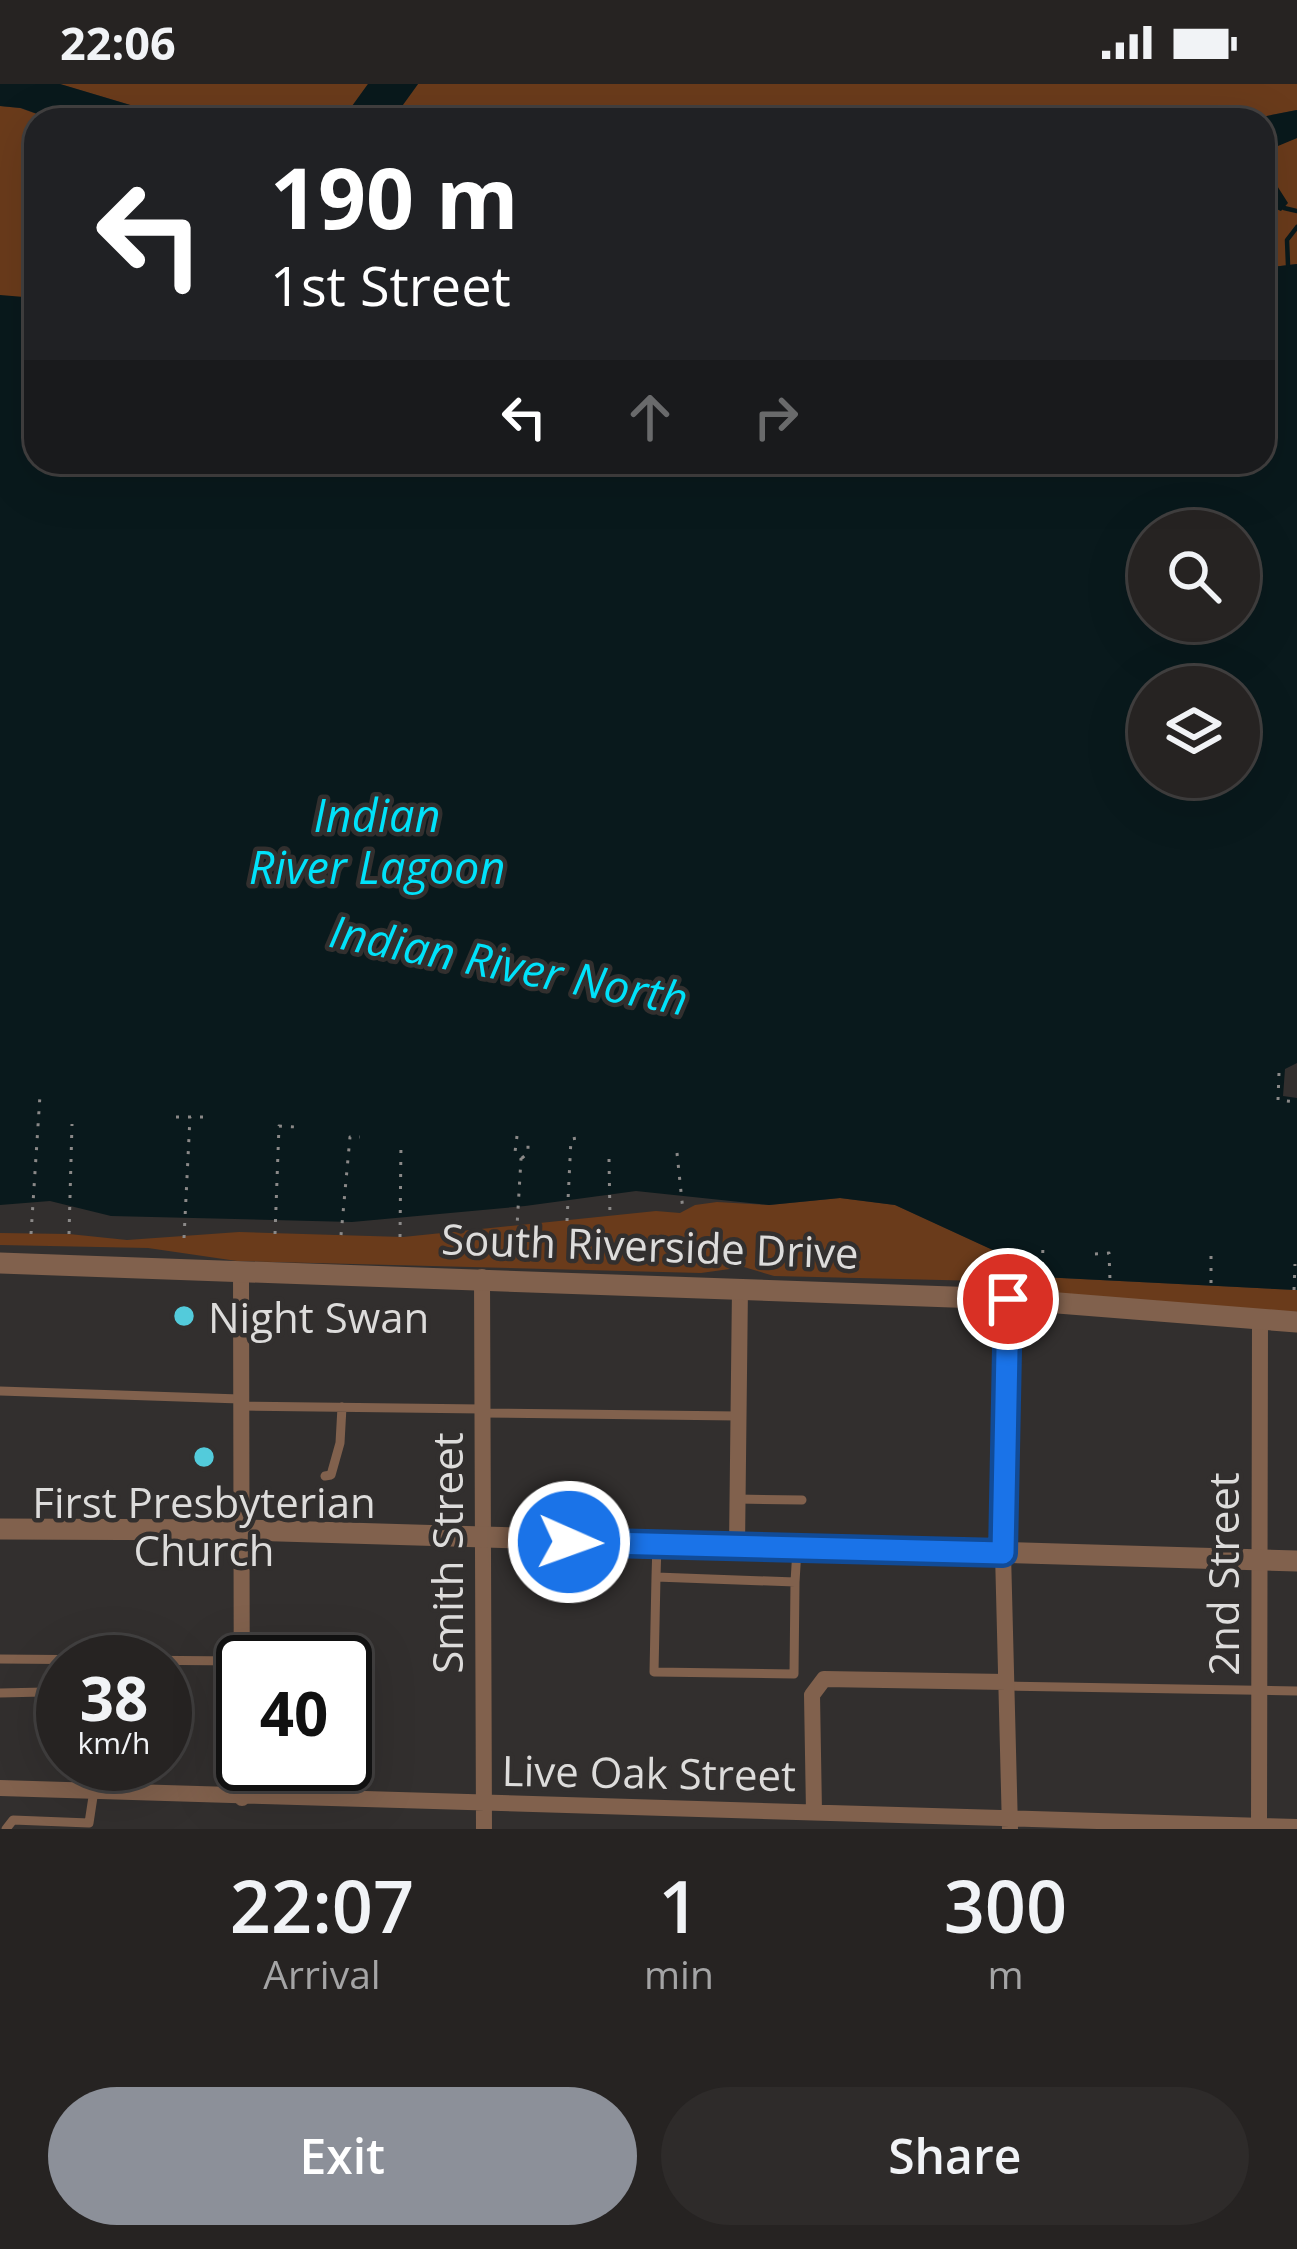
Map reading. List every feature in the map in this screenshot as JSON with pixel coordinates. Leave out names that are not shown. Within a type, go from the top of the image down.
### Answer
[{"type":"street","name":"South Riverside Drive","points":[[0,1263],[1008,1299],[1297,1322]]},
{"type":"street","points":[[241,1270],[243,1635]]},
{"type":"street","name":"Smith Street","points":[[482,1277],[484,1829]]},
{"type":"street","points":[[736,1547],[740,1287]]},
{"type":"street","points":[[1008,1299],[1003,1553],[1010,1823]]},
{"type":"street","name":"2nd Street","points":[[1259,1828],[1260,1320]]},
{"type":"street","points":[[0,1528],[1297,1561]]},
{"type":"street","points":[[814,1812],[812,1695],[824,1679],[1006,1684]]},
{"type":"street","name":"Live Oak Street","points":[[0,1788],[814,1812],[1010,1823],[1297,1828]]},
{"type":"street","points":[[242,1791],[242,1798]]},
{"type":"lane","points":[[0,1391],[342,1407],[738,1416]]},
{"type":"lane","points":[[326,1476],[331,1475],[340,1443],[342,1407]]},
{"type":"lane","points":[[737,1499],[802,1500]]},
{"type":"lane","points":[[657,1544],[654,1672],[794,1674],[797,1548]]},
{"type":"lane","points":[[656,1576],[795,1582]]},
{"type":"lane","points":[[0,1659],[216,1661]]},
{"type":"lane","points":[[1006,1684],[1297,1691]]},
{"type":"lane","points":[[0,1693],[36,1692]]},
{"type":"lane","points":[[0,1820],[9,1825],[89,1823],[95,1792]]},
{"type":"path","points":[[1279,1073],[1278,1100],[1297,1102]]},
{"type":"path","points":[[31,1234],[40,1095]]},
{"type":"path","points":[[176,1117],[210,1117]]},
{"type":"path","points":[[184,1238],[190,1117]]},
{"type":"path","points":[[69,1234],[72,1124]]},
{"type":"path","points":[[275,1234],[279,1126],[296,1126]]},
{"type":"path","points":[[517,1136],[515,1152],[521,1159],[517,1226]]},
{"type":"path","points":[[341,1235],[350,1137],[359,1138]]},
{"type":"path","points":[[521,1159],[528,1153],[529,1137]]},
{"type":"path","points":[[567,1221],[571,1139],[578,1138]]},
{"type":"path","points":[[400,1237],[401,1142]]},
{"type":"path","points":[[677,1153],[683,1211]]},
{"type":"path","points":[[609,1159],[610,1216]]},
{"type":"path","points":[[1042,1277],[1043,1245]]},
{"type":"path","points":[[1095,1254],[1109,1253],[1110,1280]]},
{"type":"path","points":[[1211,1256],[1211,1285]]},
{"type":"path","points":[[1284,1264],[1296,1264],[1294,1289]]},
{"type":"shaded area","points":[[60,84],[368,84],[351,108],[140,108]]},
{"type":"shaded area","points":[[418,84],[1297,84],[1297,110],[1275,114],[1275,108],[401,108]]},
{"type":"shaded area","points":[[0,106],[24,109],[24,314],[0,313]]},
{"type":"shaded area","points":[[1297,138],[1297,264],[1275,267],[1275,208],[1281,211],[1275,193],[1278,145]]},
{"type":"shaded area","points":[[840,1198],[895,1205],[995,1251],[1022,1276],[1297,1290],[1297,1312],[1120,1303],[983,1281],[774,1276],[744,1267],[701,1273],[237,1261],[148,1248],[0,1245],[0,1233],[127,1240],[239,1232],[403,1237],[656,1211],[680,1213],[717,1202],[769,1205]]},
{"type":"water","points":[[0,84],[60,84],[140,108],[24,109],[0,106]]},
{"type":"water","points":[[368,84],[418,84],[401,108],[351,108]]},
{"type":"water","points":[[1297,110],[1297,138],[1278,146],[1275,153],[1275,114]]},
{"type":"water","points":[[1275,183],[1288,203],[1281,211],[1275,208]]},
{"type":"water","name":"Indian River Lagoon","points":[[1297,264],[1297,1063],[1285,1069],[1283,1096],[1297,1098],[1297,1290],[1022,1276],[995,1251],[895,1205],[840,1198],[769,1205],[636,1191],[352,1222],[111,1216],[50,1201],[0,1205],[0,295],[24,297],[24,474],[1275,474],[1275,267]]},
{"type":"waterway","points":[[1284,208],[1297,211]]},
{"type":"waterway","points":[[1288,265],[1287,240],[1297,227]]},
{"type":"place","name":"Night Swan","points":[[184,1316]]},
{"type":"place","name":"First Presbyterian Church","points":[[204,1457]]},
{"type":"route","points":[[569,1542],[1003,1553],[1008,1299]]},
{"type":"water label","name":"Indian River North","points":[[509,964]]}]
